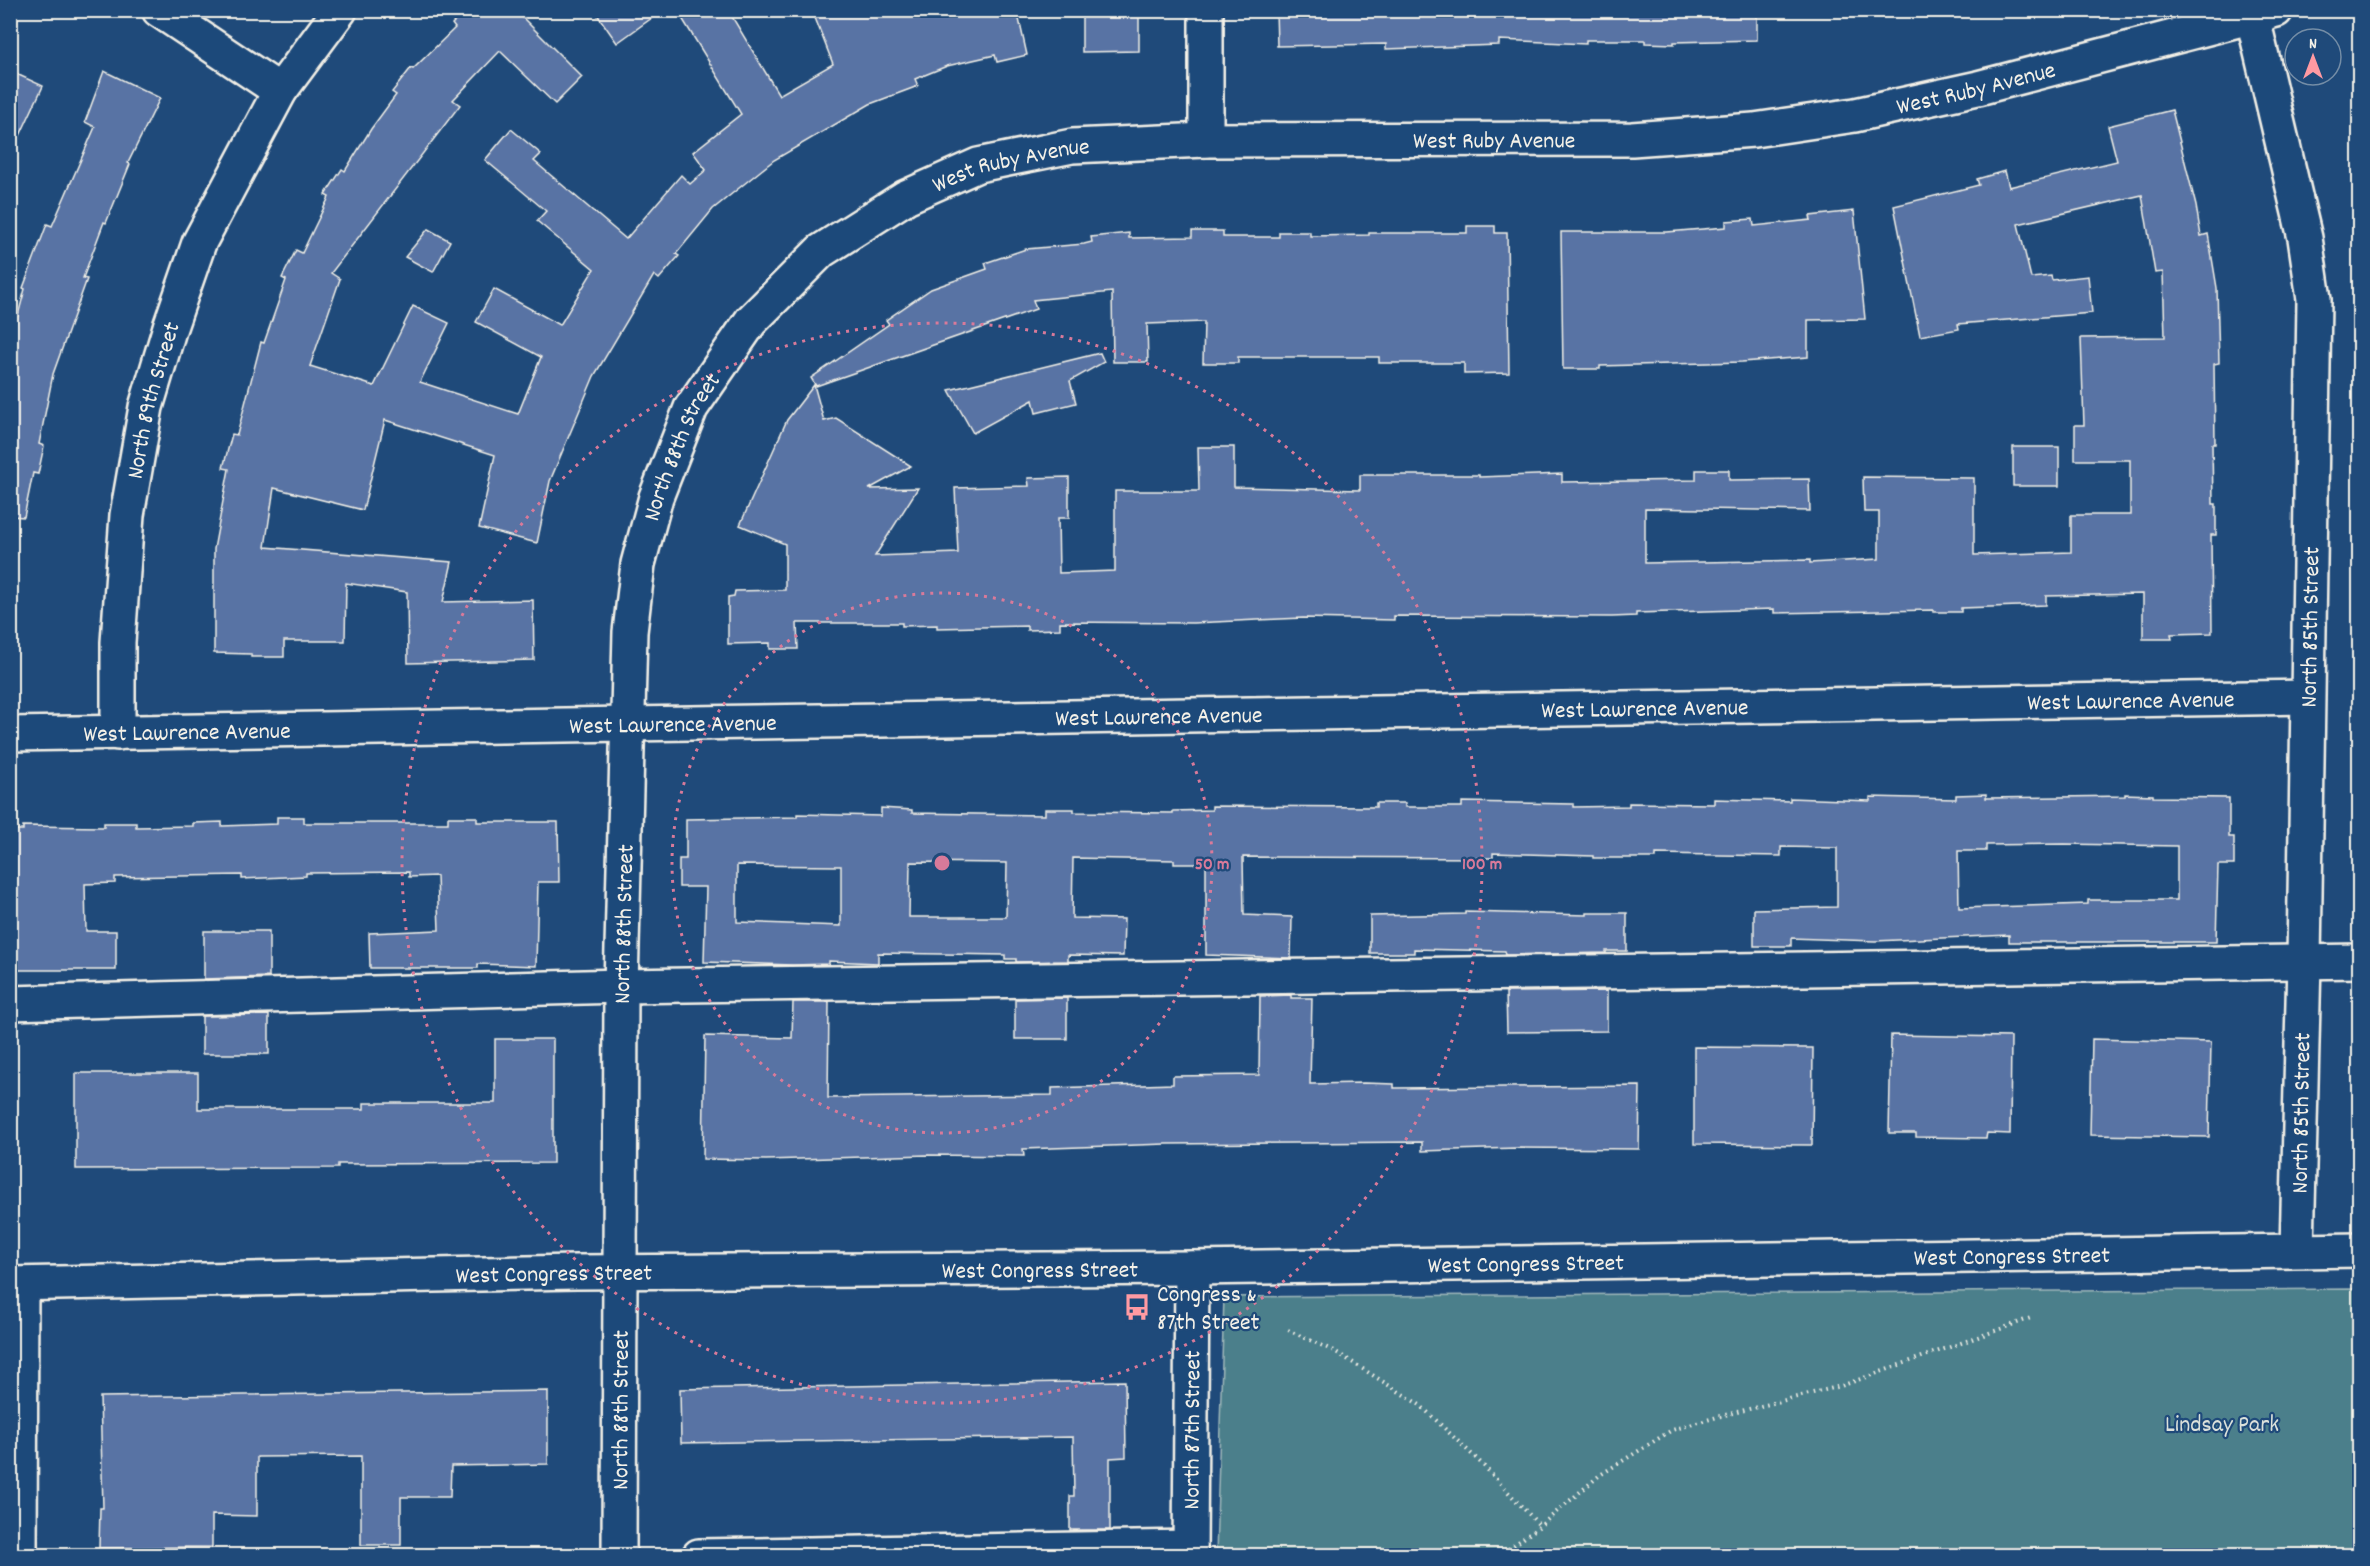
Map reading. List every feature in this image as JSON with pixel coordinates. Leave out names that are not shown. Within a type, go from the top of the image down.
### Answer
[{"type":"street","points":[[159,10],[280,91]]},
{"type":"street","name":"North 89th Street","points":[[118,733],[118,642],[127,514],[146,407],[170,327],[199,243],[280,91],[340,10]]},
{"type":"street","points":[[1206,10],[1206,140]]},
{"type":"street","name":"West Ruby Avenue","points":[[751,321],[821,251],[906,197],[978,165],[1072,146],[1206,140],[1632,138],[1754,129],[1856,115],[1978,88],[2260,12]]},
{"type":"street","name":"North 85th Street","points":[[2260,12],[2306,238],[2314,299],[2304,961],[2297,1250]]},
{"type":"street","name":"North 88th Street","points":[[619,1556],[621,987],[630,632],[638,564],[656,496],[691,408],[751,321]]},
{"type":"street","name":"West Lawrence Avenue","points":[[10,734],[2307,698]]},
{"type":"street","points":[[10,1003],[621,987],[2360,961]]},
{"type":"street","name":"West Congress Street","points":[[16,1285],[621,1271],[1192,1268],[2360,1250]]},
{"type":"street","name":"North 87th Street","points":[[1190,1551],[1192,1268]]},
{"type":"street","points":[[16,1285],[20,1556]]},
{"type":"street","points":[[699,1556],[1190,1551]]},
{"type":"path","points":[[1499,1556],[1540,1526],[1600,1475],[1672,1430],[1841,1386],[2031,1318]]},
{"type":"path","points":[[1288,1329],[1336,1352],[1419,1405],[1481,1463],[1540,1526]]},
{"type":"green space","name":"Lindsay Park","points":[[2359,1289],[2359,1555],[1216,1555],[1224,1297]]},
{"type":"building","points":[[466,10],[515,10],[582,77],[555,104],[500,51],[453,100],[460,105],[331,273],[340,279],[310,366],[374,386],[413,306],[449,323],[420,382],[518,414],[541,357],[476,322],[494,289],[560,325],[594,269],[537,221],[546,211],[485,160],[511,129],[541,154],[534,161],[626,239],[681,175],[690,184],[706,170],[693,152],[741,114],[677,10],[728,10],[779,95],[833,64],[812,10],[1017,10],[1027,55],[997,62],[995,55],[947,66],[915,79],[918,86],[870,104],[774,160],[713,209],[676,254],[679,256],[659,279],[654,275],[594,376],[550,481],[537,543],[479,528],[495,455],[385,420],[363,510],[274,488],[265,547],[452,562],[443,602],[533,600],[534,660],[408,663],[407,592],[346,583],[345,641],[284,641],[284,657],[251,657],[251,654],[214,653],[214,549],[229,469],[223,468],[232,434],[237,435],[261,342],[264,343],[286,280],[282,278],[296,250],[302,253],[329,197],[325,195],[342,169],[345,171],[371,129],[396,95],[392,92],[411,68],[413,69],[455,28],[452,24]]},
{"type":"building","points":[[594,10],[663,10],[617,43]]},
{"type":"building","points":[[1082,10],[1139,10],[1139,51],[1082,52]]},
{"type":"building","points":[[1276,10],[1757,10],[1757,40],[1674,42],[1674,44],[1645,43],[1645,40],[1586,40],[1586,44],[1499,40],[1499,45],[1386,49],[1386,44],[1277,46]]},
{"type":"building","points":[[10,71],[43,86],[10,157]]},
{"type":"building","points":[[104,71],[160,98],[128,163],[130,164],[106,223],[104,222],[83,278],[87,279],[53,374],[39,444],[44,446],[38,474],[33,473],[24,517],[10,516],[10,345],[25,289],[23,288],[47,224],[52,226],[95,127],[85,122]]},
{"type":"building","points":[[2172,110],[2196,206],[2201,236],[2208,234],[2217,288],[2219,363],[2214,364],[2215,444],[2212,444],[2216,535],[2211,535],[2212,633],[2171,634],[2172,639],[2143,639],[2143,594],[2046,596],[2046,605],[1961,608],[1961,612],[1933,612],[1933,610],[1774,613],[1774,609],[1636,613],[1636,616],[1612,617],[1394,616],[1394,620],[1303,618],[1193,623],[1060,622],[1060,629],[1027,630],[1027,626],[937,628],[937,625],[902,626],[902,623],[797,623],[798,649],[770,649],[770,643],[728,644],[728,597],[734,596],[735,591],[785,590],[785,544],[740,525],[787,420],[814,385],[824,421],[836,418],[911,466],[869,489],[918,488],[875,556],[958,553],[955,488],[1029,486],[1028,478],[1069,477],[1069,518],[1058,518],[1059,573],[1115,571],[1115,491],[1199,491],[1198,447],[1234,447],[1234,487],[1360,490],[1360,475],[1479,475],[1479,477],[1562,474],[1562,482],[1696,480],[1696,470],[1729,470],[1729,480],[1809,479],[1810,511],[1645,508],[1645,563],[1810,560],[1810,563],[1879,559],[1879,512],[1864,512],[1863,477],[1974,478],[1974,555],[2071,552],[2071,515],[2130,515],[2130,460],[2075,460],[2075,425],[2084,425],[2081,338],[2165,337],[2163,272],[2155,273],[2142,195],[2018,224],[2031,278],[2051,276],[2052,280],[2088,276],[2092,313],[1958,324],[1959,329],[1920,336],[1894,206],[1979,185],[1977,179],[2005,171],[2009,187],[2117,161],[2108,126]]},
{"type":"building","points":[[1854,211],[1865,319],[1808,320],[1808,357],[1742,362],[1600,366],[1600,369],[1563,369],[1561,232],[1667,232],[1726,227],[1726,221],[1753,219],[1754,226],[1811,220],[1810,216]]},
{"type":"building","points":[[1467,226],[1495,226],[1495,233],[1507,233],[1509,373],[1464,374],[1464,363],[1379,363],[1379,357],[1238,357],[1238,363],[1203,363],[1204,322],[1147,324],[1148,362],[1113,362],[1112,292],[1033,300],[1036,309],[816,386],[811,378],[889,324],[886,320],[931,289],[987,269],[985,263],[1026,249],[1084,244],[1092,242],[1091,237],[1129,233],[1129,238],[1192,237],[1192,231],[1223,231],[1223,237],[1279,237],[1279,232],[1310,232],[1310,236],[1369,235],[1369,233],[1467,233]]},
{"type":"building","points":[[428,229],[450,241],[433,272],[405,257]]},
{"type":"building","points":[[1100,353],[1104,362],[1070,381],[1076,403],[1036,413],[1033,400],[973,433],[949,390]]},
{"type":"building","points":[[2013,447],[2059,447],[2059,486],[2013,486]]},
{"type":"building","points":[[1986,794],[1986,798],[2125,796],[2125,794],[2153,795],[2153,797],[2229,798],[2229,837],[2234,837],[2234,865],[2218,865],[2216,942],[2009,942],[2009,935],[1875,941],[1791,938],[1791,946],[1754,946],[1754,909],[1837,907],[1837,848],[1781,847],[1781,856],[1656,854],[1656,858],[1593,858],[1593,856],[1493,853],[1493,858],[1243,857],[1244,915],[1292,917],[1291,958],[1206,955],[1206,864],[1174,864],[1174,860],[1073,858],[1072,918],[1124,919],[1123,956],[1068,955],[1068,961],[1016,962],[1016,959],[1005,959],[1005,955],[878,953],[878,963],[829,961],[829,964],[793,965],[704,962],[706,887],[679,887],[679,859],[686,859],[686,819],[797,817],[797,814],[881,816],[881,808],[912,810],[912,813],[1045,815],[1045,809],[1074,809],[1074,812],[1173,813],[1173,811],[1212,810],[1212,806],[1376,807],[1376,803],[1405,803],[1405,807],[1462,807],[1462,802],[1573,804],[1573,807],[1629,806],[1629,803],[1714,804],[1714,799],[1790,801],[1790,798],[1870,801],[1870,797],[1956,799],[1956,795]],"holes":[[[1986,845],[2177,846],[2177,900],[2088,900],[2088,904],[1959,908],[1958,851],[1986,851]],[[910,862],[1007,863],[1006,917],[909,917]],[[737,865],[841,866],[841,926],[737,922]]]},
{"type":"building","points":[[277,817],[304,817],[304,823],[448,823],[448,817],[477,817],[477,822],[558,822],[559,882],[538,882],[536,966],[478,964],[478,968],[370,968],[369,933],[439,930],[437,876],[409,877],[409,872],[306,873],[306,876],[242,879],[242,875],[115,877],[115,883],[85,884],[86,931],[116,931],[116,970],[12,970],[14,879],[10,879],[10,830],[23,830],[23,826],[104,827],[104,823],[136,823],[136,827],[193,826],[193,823],[222,822],[222,826],[277,824]]},
{"type":"building","points":[[1465,912],[1587,915],[1587,913],[1627,913],[1627,951],[1506,955],[1505,951],[1414,949],[1414,953],[1370,953],[1370,916],[1465,914]]},
{"type":"building","points":[[204,931],[269,931],[269,977],[204,979]]},
{"type":"building","points":[[1607,991],[1607,1031],[1507,1032],[1506,992]]},
{"type":"building","points":[[1291,995],[1291,998],[1312,998],[1310,1084],[1394,1084],[1394,1088],[1640,1086],[1639,1149],[1516,1148],[1422,1151],[1422,1142],[1166,1144],[1023,1149],[1024,1156],[927,1155],[766,1160],[703,1159],[705,1036],[792,1038],[793,1002],[829,1002],[828,1098],[1052,1095],[1052,1088],[1173,1084],[1173,1076],[1259,1075],[1260,996]]},
{"type":"building","points":[[1067,998],[1067,1039],[1015,1039],[1015,999]]},
{"type":"building","points":[[269,1015],[269,1054],[202,1054],[202,1016]]},
{"type":"building","points":[[1891,1035],[2011,1037],[2010,1134],[1987,1133],[1986,1138],[1916,1137],[1916,1133],[1889,1133]]},
{"type":"building","points":[[495,1039],[553,1039],[553,1163],[338,1164],[338,1168],[76,1169],[76,1073],[198,1073],[198,1109],[364,1109],[364,1103],[495,1103]]},
{"type":"building","points":[[2092,1039],[2211,1042],[2209,1137],[2090,1135]]},
{"type":"building","points":[[1694,1047],[1813,1048],[1812,1145],[1694,1144]]},
{"type":"building","points":[[1125,1381],[1126,1457],[1110,1458],[1110,1530],[1070,1530],[1070,1496],[1074,1496],[1073,1437],[681,1443],[680,1389]]},
{"type":"building","points":[[548,1391],[548,1464],[451,1466],[450,1497],[401,1497],[401,1545],[361,1545],[361,1456],[257,1457],[257,1516],[212,1515],[212,1547],[99,1548],[100,1508],[103,1508],[100,1397]]},
{"type":"place","name":"Congress & 87th Street","points":[[1137,1307]]}]
